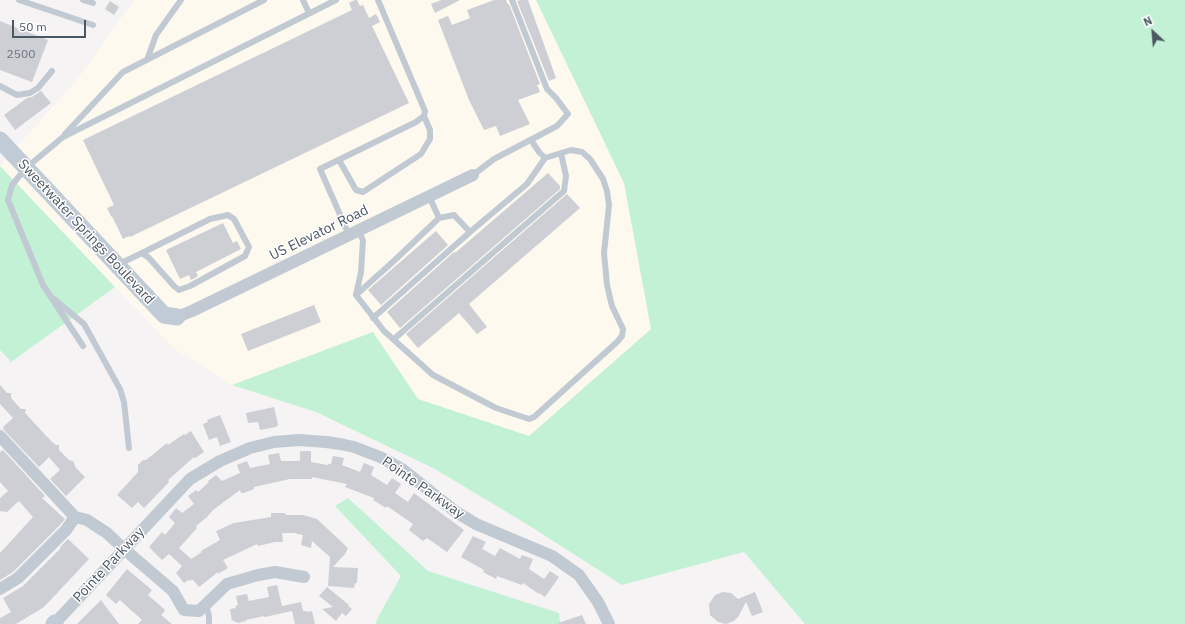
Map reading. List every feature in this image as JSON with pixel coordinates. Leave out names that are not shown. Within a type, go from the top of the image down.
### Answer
[{"type":"street","name":"Sweetwater Springs Boulevard","points":[[0,140],[164,315],[177,317]]},
{"type":"street","name":"US Elevator Road","points":[[177,317],[473,175]]},
{"type":"street","points":[[0,436],[75,516],[87,520],[107,533],[172,591],[184,610],[200,611],[228,584],[258,575],[276,572],[304,577]]},
{"type":"street","name":"Pointe Parkway","points":[[55,624],[190,479],[220,461],[250,448],[274,442],[299,440],[326,442],[354,447],[380,457],[402,469],[456,512],[476,524],[552,556],[579,575],[598,602],[609,624]]},
{"type":"street","points":[[0,589],[18,578],[66,530],[75,516]]},
{"type":"lane","points":[[19,0],[93,25]]},
{"type":"lane","points":[[83,0],[93,3]]},
{"type":"lane","points":[[147,60],[156,35],[181,0]]},
{"type":"lane","points":[[83,346],[43,285],[8,200],[12,184],[26,168],[63,137],[123,72],[264,0]]},
{"type":"lane","points":[[303,0],[309,13]]},
{"type":"lane","points":[[63,137],[336,0]]},
{"type":"lane","points":[[339,160],[356,190],[363,192],[421,154],[430,139],[430,130],[424,116],[425,111],[378,0]]},
{"type":"lane","points":[[473,175],[494,159],[557,126],[568,114],[556,98],[547,90],[512,0]]},
{"type":"lane","points":[[0,86],[17,95],[30,93],[38,88],[52,71]]},
{"type":"lane","points":[[356,295],[361,272],[363,240],[354,233],[320,170],[416,122],[424,116]]},
{"type":"lane","points":[[531,140],[545,158]]},
{"type":"lane","points":[[356,295],[384,331],[432,375],[496,408],[529,420],[622,336],[623,329],[612,306],[607,285],[604,253],[609,205],[607,191],[603,179],[590,159],[582,152],[572,150],[545,158],[527,184],[470,232],[374,318]]},
{"type":"lane","points":[[394,339],[564,191],[566,176],[561,153]]},
{"type":"lane","points":[[429,196],[439,218]]},
{"type":"lane","points":[[117,265],[210,218],[228,214],[234,219],[249,246],[245,256],[190,286],[179,290],[149,258],[142,253]]},
{"type":"lane","points":[[356,295],[396,260],[439,218],[454,216],[470,232]]},
{"type":"lane","points":[[48,294],[84,324],[120,389],[124,402],[129,448]]},
{"type":"lane","points":[[206,605],[209,616],[209,624]]},
{"type":"shaded area","points":[[134,0],[536,0],[624,183],[651,329],[529,436],[418,399],[372,332],[232,385],[173,348],[0,166],[79,77]]},
{"type":"green space","points":[[536,0],[1185,0],[1185,624],[805,624],[744,552],[622,585],[525,523],[435,469],[316,412],[232,385],[373,332],[418,399],[529,436],[651,329],[624,183]]},
{"type":"green space","points":[[0,166],[115,287],[11,362],[0,350]]},
{"type":"green space","points":[[348,498],[428,571],[559,613],[560,624],[376,624],[377,619],[401,576],[335,506]]},
{"type":"building","points":[[357,0],[360,6],[363,5],[369,18],[376,14],[380,22],[372,26],[409,103],[123,239],[107,208],[114,205],[83,140],[352,10],[349,3]]},
{"type":"building","points":[[441,0],[460,0],[435,13],[431,4]]},
{"type":"building","points":[[494,0],[506,0],[508,5],[509,4],[540,84],[537,85],[540,92],[518,100],[530,124],[500,136],[496,126],[484,130],[469,100],[438,20],[448,16],[452,25],[470,18],[467,10]]},
{"type":"building","points":[[528,0],[556,78],[549,81],[517,1]]},
{"type":"building","points":[[110,1],[119,7],[114,15],[105,9]]},
{"type":"building","points":[[0,21],[48,40],[32,82],[0,70]]},
{"type":"building","points":[[41,91],[51,103],[15,130],[4,115],[27,98],[32,97]]},
{"type":"building","points":[[548,173],[560,186],[560,189],[400,328],[387,312],[454,252],[455,253]]},
{"type":"building","points":[[567,194],[580,208],[469,304],[487,327],[477,334],[459,313],[418,348],[406,334]]},
{"type":"building","points":[[223,223],[233,243],[237,241],[241,249],[196,272],[198,276],[191,280],[189,275],[180,279],[166,250]]},
{"type":"building","points":[[436,231],[448,245],[381,305],[368,290]]},
{"type":"building","points":[[314,305],[321,322],[248,351],[241,334]]},
{"type":"building","points":[[0,385],[7,393],[11,393],[11,398],[21,409],[26,409],[25,413],[51,441],[56,445],[59,445],[59,450],[69,460],[73,461],[76,468],[85,477],[66,496],[50,479],[60,470],[49,457],[39,467],[3,429],[3,427],[13,418],[0,404]]},
{"type":"building","points":[[274,407],[278,425],[276,427],[260,430],[258,422],[248,423],[246,413]]},
{"type":"building","points":[[220,415],[231,442],[220,446],[217,437],[209,440],[203,424],[208,422],[207,420]]},
{"type":"building","points":[[191,431],[204,452],[195,458],[194,457],[168,480],[169,482],[144,508],[138,502],[132,508],[117,495],[138,472],[138,465],[143,460],[146,460],[167,443],[168,445]]},
{"type":"building","points":[[3,450],[45,496],[42,498],[65,519],[13,572],[0,580],[0,553],[33,517],[19,501],[7,512],[0,511],[0,498],[8,491],[0,482],[0,452]]},
{"type":"building","points":[[300,451],[311,451],[311,462],[328,465],[331,464],[333,456],[344,458],[342,465],[360,472],[364,463],[374,467],[371,475],[387,485],[392,478],[401,484],[395,493],[408,502],[414,493],[464,530],[447,552],[427,538],[423,541],[409,530],[413,524],[387,506],[386,508],[373,500],[374,498],[345,487],[347,484],[312,477],[312,479],[290,479],[254,487],[254,489],[244,493],[241,493],[240,490],[213,510],[196,526],[197,528],[179,548],[191,559],[202,552],[201,551],[220,540],[216,531],[234,523],[271,517],[271,513],[303,515],[317,519],[348,548],[345,554],[333,567],[358,568],[357,583],[355,583],[354,588],[328,586],[330,557],[312,541],[311,548],[301,545],[303,535],[294,533],[282,533],[283,542],[275,542],[258,546],[257,544],[223,560],[228,568],[218,574],[218,572],[199,587],[192,579],[184,583],[176,573],[182,566],[169,554],[162,560],[149,547],[162,532],[165,535],[175,523],[169,517],[176,508],[182,513],[194,504],[188,496],[196,490],[198,492],[216,475],[222,481],[240,473],[237,465],[247,461],[250,468],[270,464],[268,455],[279,453],[281,461],[300,461]]},
{"type":"building","points":[[473,536],[486,542],[482,549],[495,556],[500,548],[520,559],[522,555],[533,559],[529,569],[544,579],[550,571],[559,577],[545,597],[523,583],[522,585],[497,576],[496,579],[483,572],[484,570],[461,557]]},
{"type":"building","points":[[68,539],[89,559],[44,607],[16,624],[0,624],[0,618],[11,612],[3,598],[23,586]]},
{"type":"building","points":[[127,569],[152,590],[148,595],[164,609],[165,611],[161,615],[172,624],[138,624],[142,620],[120,600],[116,604],[106,595]]},
{"type":"building","points":[[277,585],[282,606],[301,602],[303,611],[312,611],[315,624],[295,624],[292,611],[238,623],[234,622],[234,620],[232,621],[230,609],[236,608],[235,606],[238,605],[236,596],[247,594],[249,601],[269,597],[267,587]]},
{"type":"building","points":[[327,587],[352,609],[346,616],[342,613],[336,621],[322,609],[333,607],[319,596]]},
{"type":"building","points":[[723,592],[731,593],[738,599],[755,592],[763,612],[752,616],[746,602],[738,617],[734,621],[726,624],[718,622],[710,615],[709,604],[715,595]]},
{"type":"building","points":[[101,600],[119,624],[77,624]]},
{"type":"building","points":[[582,615],[586,624],[558,623]]}]
